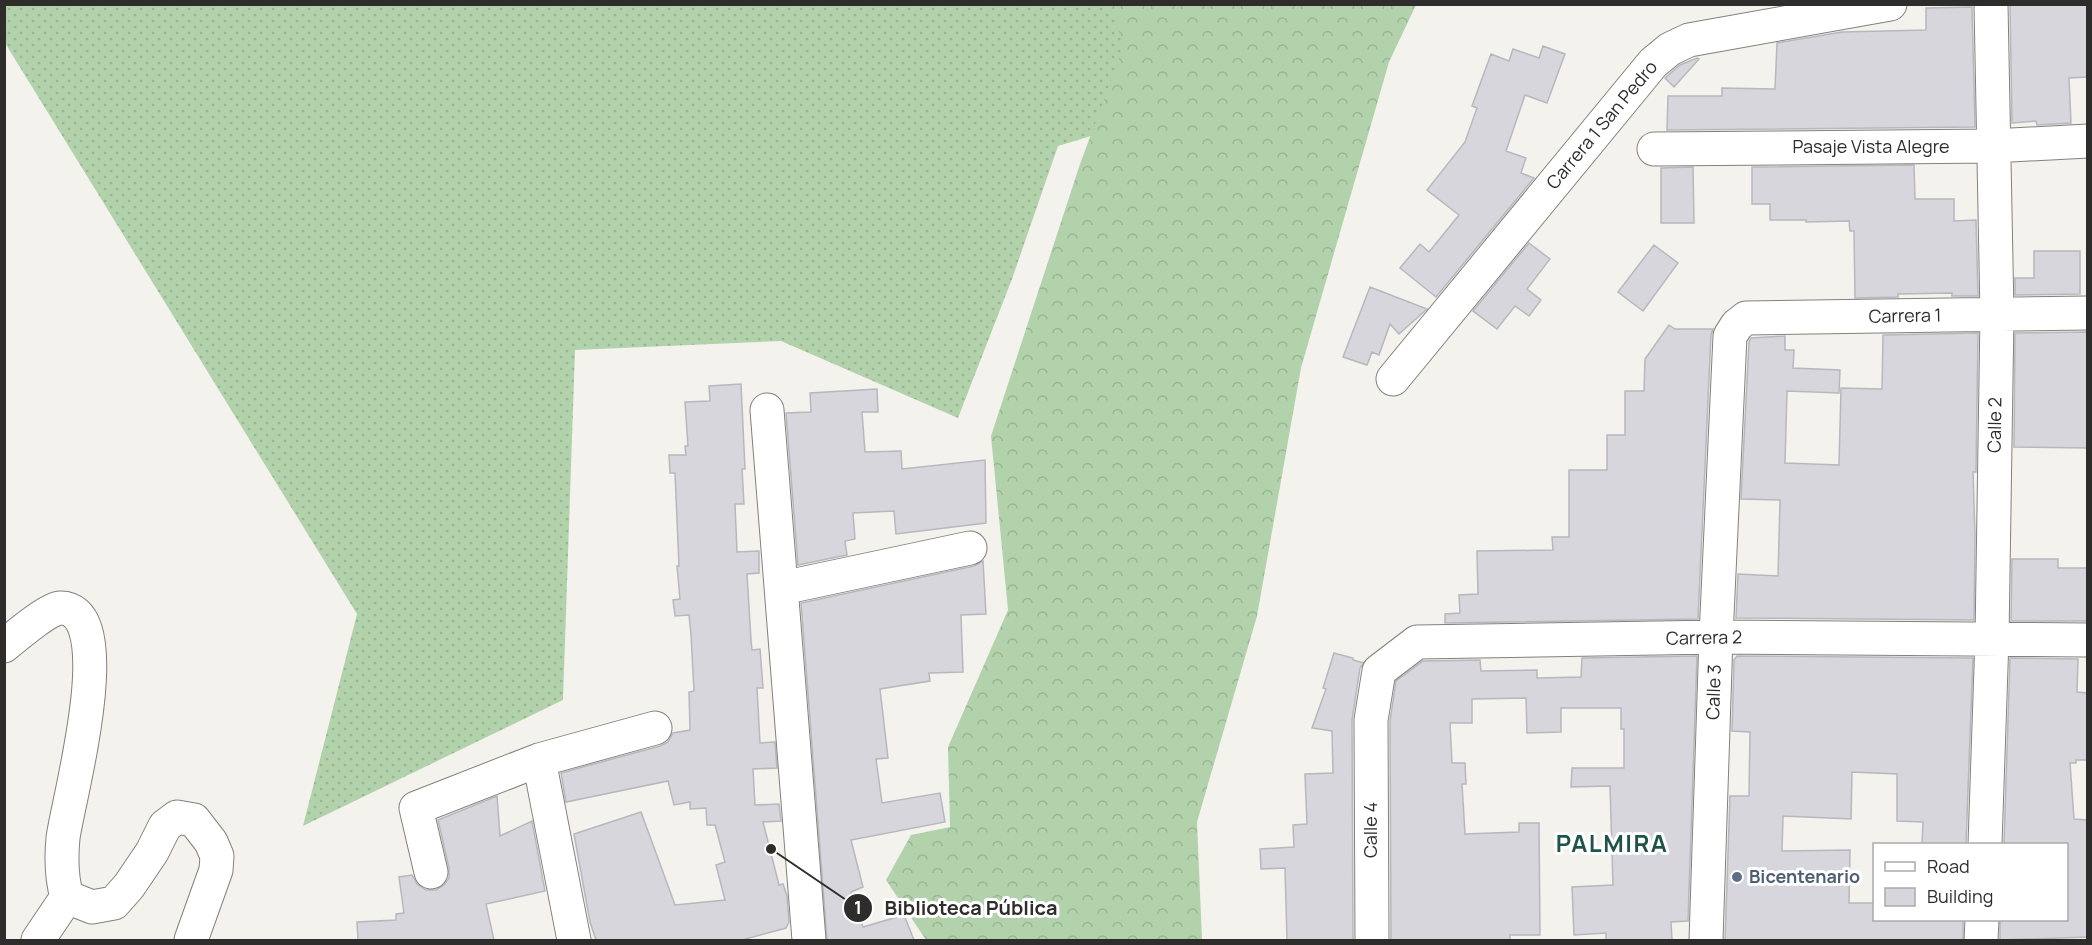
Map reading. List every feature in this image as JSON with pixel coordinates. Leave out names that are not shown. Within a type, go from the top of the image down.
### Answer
[{"type":"street","name":"Carrera 1 San Pedro","points":[[1393,379],[1653,63],[1670,49],[1689,40],[1890,4]]},
{"type":"street","name":"Calle 2","points":[[1985,843],[1992,638],[1997,314],[1991,4]]},
{"type":"street","name":"Pasaje Vista Alegre","points":[[1654,149],[1993,146],[2088,141]]},
{"type":"street","name":"Carrera 1","points":[[1730,336],[1737,325],[1746,318],[2088,313]]},
{"type":"street","name":"Calle 3","points":[[1706,940],[1716,637],[1730,336]]},
{"type":"street","points":[[766,410],[782,588],[808,940]]},
{"type":"street","points":[[782,588],[970,548]]},
{"type":"street","points":[[4,646],[31,624],[58,607],[69,609],[81,620],[88,636],[91,652],[85,716],[63,838],[62,879],[67,897],[38,940]]},
{"type":"street","name":"Carrera 2","points":[[1371,720],[1379,671],[1417,642],[1716,637],[2088,640]]},
{"type":"street","name":"Calle 4","points":[[1371,720],[1372,940]]},
{"type":"street","points":[[431,872],[416,808],[539,760],[656,728]]},
{"type":"street","points":[[539,760],[574,940]]},
{"type":"street","points":[[67,897],[92,908],[114,903],[129,886],[152,852],[165,826],[177,817],[194,820],[211,842],[217,856],[216,870],[191,940]]},
{"type":"street","points":[[1982,921],[1982,940]]},
{"type":"green space","points":[[5,4],[1409,5],[1387,47],[1058,146],[1012,279],[958,418],[781,341],[575,350],[563,700],[303,826],[357,614],[5,43]]},
{"type":"green space","points":[[1110,5],[1416,5],[1389,62],[1301,368],[1257,616],[1197,822],[1202,940],[926,940],[886,880],[911,835],[950,827],[948,747],[1008,610],[991,436],[1080,164],[1124,46]]},
{"type":"building","points":[[2010,4],[2088,4],[2088,77],[2069,78],[2071,123],[2037,125],[2036,121],[2012,123]]},
{"type":"building","points":[[1972,7],[1975,127],[1667,130],[1668,96],[1722,96],[1722,88],[1775,89],[1777,43],[1842,32],[1926,30],[1926,8]]},
{"type":"building","points":[[1543,46],[1565,54],[1547,103],[1525,95],[1506,151],[1526,158],[1521,173],[1534,178],[1436,297],[1400,268],[1420,244],[1429,252],[1459,215],[1427,190],[1465,142],[1477,108],[1472,106],[1491,54],[1509,61],[1513,49],[1539,58]]},
{"type":"building","points":[[1699,59],[1674,87],[1665,78],[1680,65]]},
{"type":"building","points":[[1914,165],[1915,199],[1954,199],[1954,221],[1976,220],[1978,296],[1952,296],[1952,293],[1855,298],[1854,231],[1850,231],[1849,221],[1770,220],[1770,204],[1752,204],[1752,167]]},
{"type":"building","points":[[1693,167],[1694,223],[1661,223],[1661,168]]},
{"type":"building","points":[[1529,243],[1550,259],[1527,289],[1541,300],[1529,316],[1515,306],[1497,329],[1473,311]]},
{"type":"building","points":[[1654,245],[1678,263],[1643,311],[1618,292]]},
{"type":"building","points":[[2034,251],[2080,251],[2080,294],[2015,295],[2015,278],[2034,278]]},
{"type":"building","points":[[1370,287],[1427,309],[1399,334],[1390,324],[1379,355],[1372,352],[1367,365],[1343,357]]},
{"type":"building","points":[[1669,325],[1675,329],[1713,329],[1698,619],[1445,623],[1445,614],[1460,613],[1459,595],[1478,594],[1477,551],[1553,550],[1552,537],[1569,537],[1569,470],[1607,470],[1607,435],[1625,435],[1625,391],[1644,391],[1645,359]]},
{"type":"building","points":[[2088,332],[2088,448],[2014,447],[2015,333]]},
{"type":"building","points":[[1978,333],[1976,472],[1973,472],[1974,620],[1736,618],[1738,574],[1778,576],[1780,500],[1741,499],[1751,338],[1785,336],[1785,350],[1794,350],[1793,368],[1840,370],[1839,393],[1787,391],[1785,463],[1839,465],[1841,388],[1882,389],[1883,335]]},
{"type":"building","points":[[741,384],[745,469],[742,469],[744,504],[735,504],[737,552],[759,551],[759,573],[747,574],[751,640],[752,650],[760,649],[763,688],[757,688],[760,743],[775,742],[777,768],[753,769],[755,805],[779,804],[781,821],[763,822],[779,885],[783,884],[787,896],[789,922],[786,928],[742,940],[596,940],[590,922],[574,834],[641,812],[675,905],[725,900],[716,865],[725,862],[715,825],[707,825],[706,808],[690,809],[690,802],[674,805],[668,781],[566,802],[561,773],[660,746],[668,742],[673,733],[690,730],[689,692],[694,691],[691,634],[689,615],[675,616],[673,600],[680,599],[675,473],[670,473],[669,455],[686,455],[685,446],[688,446],[685,402],[710,401],[709,386]]},
{"type":"building","points":[[877,389],[878,412],[862,412],[865,452],[901,451],[902,469],[985,460],[986,523],[896,534],[894,511],[853,513],[855,539],[845,541],[847,555],[798,565],[786,413],[811,412],[810,393]]},
{"type":"building","points":[[2012,559],[2058,559],[2058,568],[2088,568],[2088,621],[2011,621]]},
{"type":"building","points":[[983,561],[986,614],[961,615],[963,672],[929,673],[930,681],[880,689],[888,758],[876,759],[882,803],[940,793],[945,822],[851,840],[863,887],[851,892],[863,927],[904,915],[914,940],[827,940],[801,603],[974,566]]},
{"type":"building","points":[[1334,653],[1364,663],[1360,668],[1352,720],[1353,940],[1287,940],[1285,868],[1261,869],[1260,849],[1294,847],[1293,825],[1307,824],[1305,774],[1333,773],[1332,731],[1312,728],[1326,689],[1323,688]]},
{"type":"building","points":[[1697,656],[1688,921],[1671,922],[1672,940],[1606,940],[1606,933],[1574,935],[1572,887],[1613,885],[1610,786],[1571,787],[1572,768],[1624,768],[1624,729],[1621,729],[1621,708],[1561,708],[1561,732],[1527,733],[1526,698],[1472,699],[1472,723],[1450,723],[1452,763],[1465,763],[1466,784],[1462,784],[1465,834],[1519,832],[1519,823],[1539,823],[1540,935],[1510,935],[1510,940],[1391,940],[1390,721],[1396,681],[1423,661],[1480,660],[1481,671],[1537,670],[1537,678],[1581,677],[1582,658]]},
{"type":"building","points":[[1737,656],[1973,658],[1966,843],[1922,843],[1923,822],[1897,821],[1897,774],[1852,772],[1851,819],[1783,816],[1782,851],[1850,850],[1849,903],[1873,903],[1873,921],[1963,921],[1963,940],[1725,940],[1730,796],[1749,796],[1750,732],[1732,731],[1734,660]]},
{"type":"building","points":[[2010,658],[2078,659],[2077,692],[2088,693],[2088,760],[2076,760],[2076,763],[2070,763],[2074,819],[2088,820],[2088,937],[2000,940],[2000,921],[2068,921],[2068,843],[2004,843]]},
{"type":"building","points":[[497,796],[500,836],[532,821],[545,891],[486,904],[494,940],[358,940],[357,922],[396,920],[396,914],[404,913],[399,877],[412,875],[417,884],[426,890],[436,890],[449,878],[449,868],[438,820]]},
{"type":"place","name":"Biblioteca Pública","points":[[771,849]]},
{"type":"place","name":"Bicentenario","points":[[1737,877]]},
{"type":"district","name":"PALMIRA","points":[[1612,844]]}]
